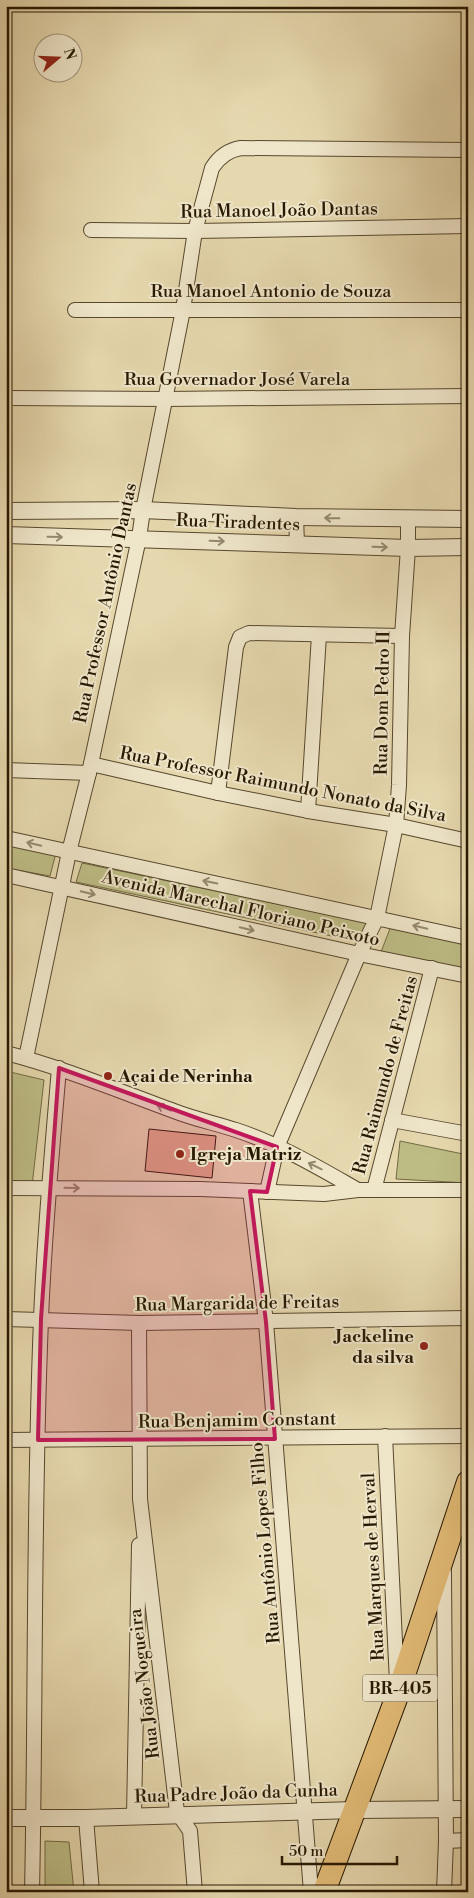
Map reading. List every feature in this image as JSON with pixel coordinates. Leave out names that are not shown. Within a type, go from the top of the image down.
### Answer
[{"type":"highway","name":"BR-405","points":[[324,1892],[397,1696],[468,1482]]},
{"type":"street","name":"Rua Professor Antônio Dantas","points":[[26,1058],[69,852],[90,768],[139,538],[183,310],[195,231],[209,176],[215,162],[233,150],[241,148],[468,150]]},
{"type":"street","name":"Rua Manoel João Dantas","points":[[91,230],[195,231],[468,226]]},
{"type":"street","name":"Rua Manoel Antonio de Souza","points":[[75,310],[468,310]]},
{"type":"street","name":"Rua Governador José Varela","points":[[6,398],[166,399],[468,396]]},
{"type":"street","name":"Rua Tiradentes","points":[[6,511],[143,510],[296,517],[468,518]]},
{"type":"street","points":[[296,517],[298,544]]},
{"type":"street","name":"Rua Dom Pedro II","points":[[267,1192],[277,1147],[359,954],[377,918],[396,825],[408,519]]},
{"type":"street","name":"Rua Tiradentes","points":[[6,535],[408,548],[468,547]]},
{"type":"street","points":[[218,793],[236,647],[237,641],[242,635],[249,633],[402,636]]},
{"type":"street","points":[[308,811],[319,635]]},
{"type":"street","name":"Rua Professor Raimundo Nonato da Silva","points":[[6,770],[90,768],[308,811],[396,825],[468,841]]},
{"type":"street","name":"Avenida Marechal Floriano Peixoto","points":[[6,838],[468,938]]},
{"type":"street","name":"Avenida Marechal Floriano Peixoto","points":[[6,875],[359,954],[468,976]]},
{"type":"street","name":"Rua Raimundo de Freitas","points":[[374,1190],[432,968]]},
{"type":"street","points":[[6,1053],[59,1068],[196,1120],[236,1130],[277,1147],[358,1190]]},
{"type":"street","points":[[32,1892],[41,1319],[59,1068]]},
{"type":"street","points":[[392,1120],[468,1134]]},
{"type":"street","points":[[6,1188],[250,1191],[324,1194],[358,1190],[468,1190]]},
{"type":"street","name":"Rua Antônio Lopes Filho","points":[[250,1191],[266,1322],[311,1892]]},
{"type":"street","name":"Rua Margarida de Freitas","points":[[6,1319],[139,1323],[468,1318]]},
{"type":"street","name":"Rua João Nogueira","points":[[134,1816],[141,1440],[139,1323]]},
{"type":"street","name":"Rua Marques de Herval","points":[[385,1436],[397,1696]]},
{"type":"street","name":"Rua Benjamim Constant","points":[[6,1440],[468,1436]]},
{"type":"street","name":"Rua João Nogueira","points":[[140,1499],[179,1815],[190,1831],[195,1892]]},
{"type":"street","points":[[444,1556],[446,1841],[444,1892]]},
{"type":"street","name":"Rua Padre João da Cunha","points":[[6,1818],[86,1818],[355,1810],[468,1809]]},
{"type":"street","points":[[86,1818],[92,1892]]},
{"type":"street","points":[[446,1841],[468,1840]]},
{"type":"highlighted area","points":[[59,1068],[277,1147],[267,1192],[250,1191],[266,1322],[275,1439],[38,1440],[41,1319]]},
{"type":"shaded area","points":[[6,843],[56,853],[50,876],[6,868]]},
{"type":"shaded area","points":[[82,863],[368,923],[360,942],[76,882]]},
{"type":"shaded area","points":[[391,926],[468,943],[468,970],[381,952]]},
{"type":"shaded area","points":[[6,1071],[44,1080],[32,1186],[6,1185]]},
{"type":"shaded area","points":[[400,1141],[468,1155],[468,1183],[396,1179]]},
{"type":"shaded area","points":[[45,1841],[69,1842],[74,1892],[45,1892]]},
{"type":"building","name":"Igreja Matriz","points":[[149,1129],[216,1136],[212,1178],[145,1171]]},
{"type":"place","name":"Açai de Nerinha","points":[[108,1076]]},
{"type":"place","name":"Igreja Matriz","points":[[180,1154]]},
{"type":"place","name":"Jackeline da silva","points":[[424,1346]]}]
